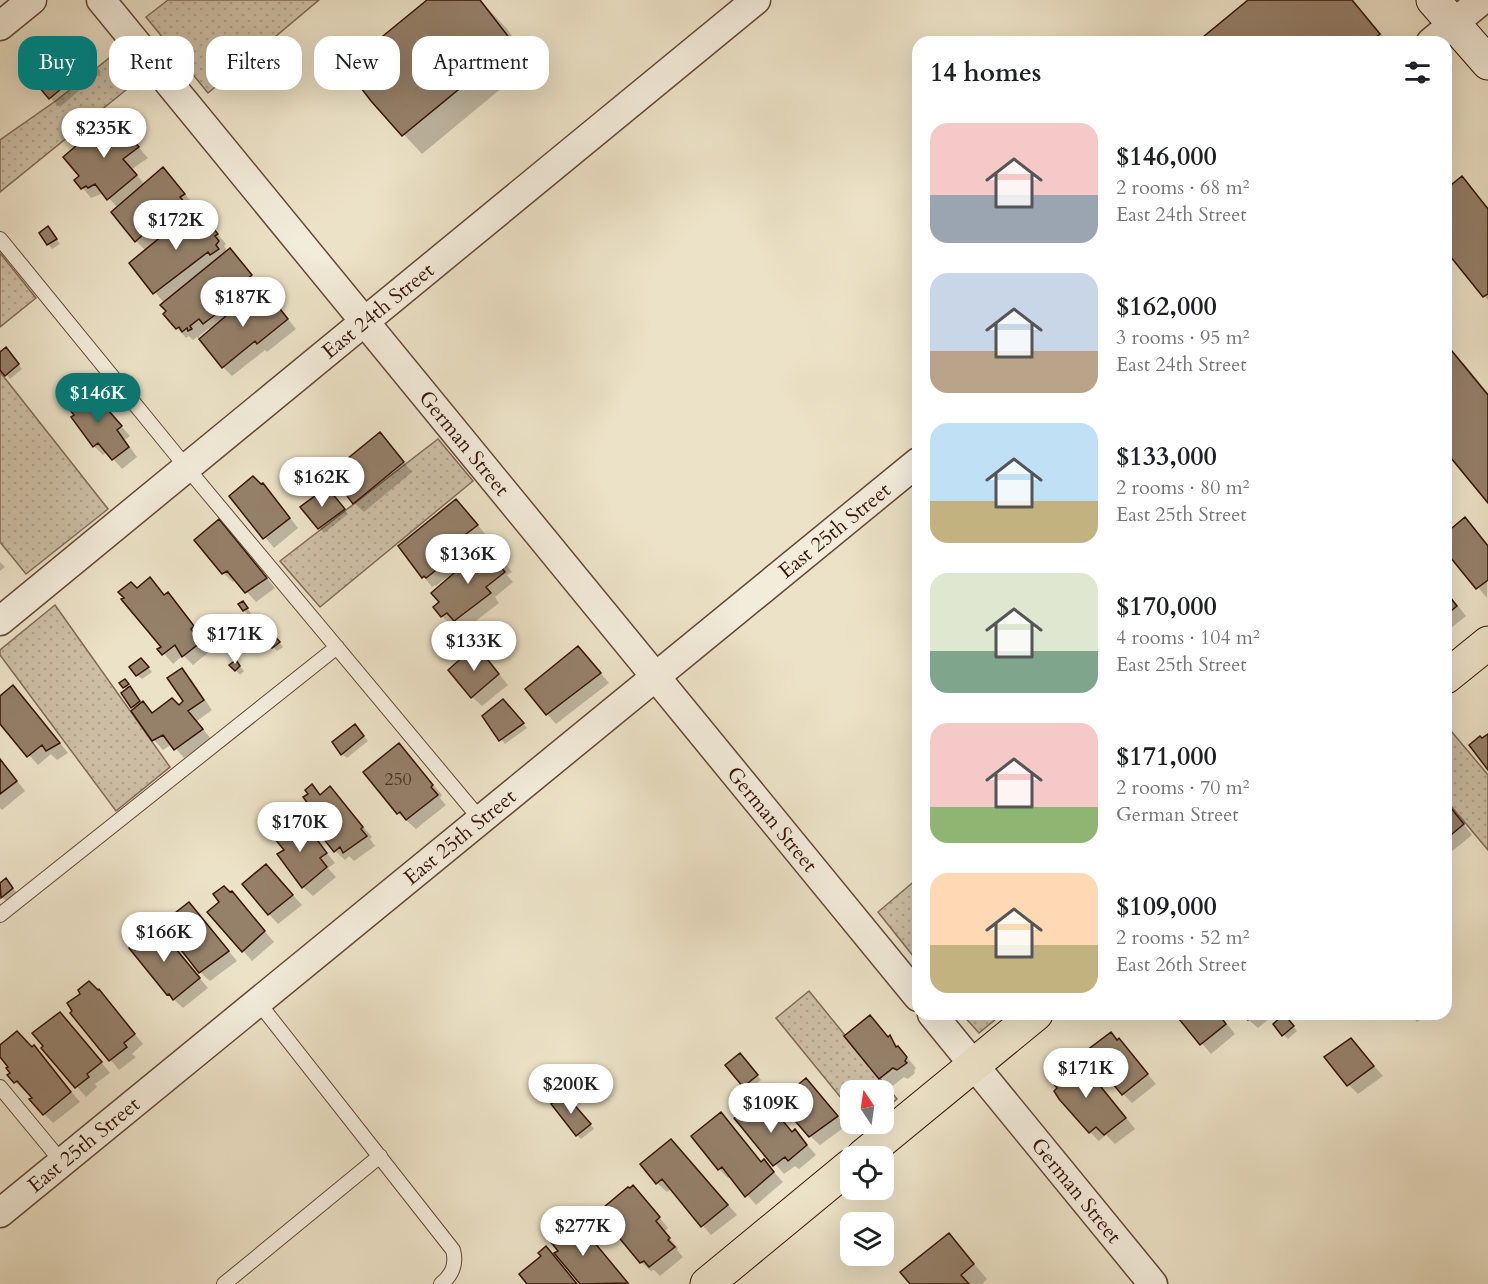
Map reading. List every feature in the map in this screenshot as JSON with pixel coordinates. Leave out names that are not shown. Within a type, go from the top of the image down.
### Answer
[{"type":"main road","points":[[1439,22],[1488,63]]},
{"type":"main road","points":[[1452,672],[1488,643]]},
{"type":"main road","points":[[874,1146],[1029,1020]]},
{"type":"main road","points":[[707,1284],[840,1174]]},
{"type":"street","points":[[0,26],[32,0]]},
{"type":"street","name":"German Street","points":[[101,0],[912,990]]},
{"type":"street","name":"East 24th Street","points":[[0,621],[756,0]]},
{"type":"street","points":[[1439,22],[1482,0]]},
{"type":"street","name":"East 25th Street","points":[[0,1213],[912,467]]},
{"type":"street","name":"German Street","points":[[937,1020],[1153,1284]]},
{"type":"lane","points":[[0,239],[187,468],[481,820]]},
{"type":"lane","points":[[0,915],[337,647]]},
{"type":"lane","points":[[258,1002],[453,1250],[455,1258],[453,1270],[441,1284]]},
{"type":"lane","points":[[0,1087],[62,1162]]},
{"type":"lane","points":[[224,1284],[380,1156]]},
{"type":"shaded area","points":[[168,0],[319,0],[276,36],[206,36],[206,90],[212,90],[208,93],[194,76],[194,36],[162,36],[146,17]]},
{"type":"shaded area","points":[[109,58],[109,90],[126,90],[0,192],[0,140],[69,90],[97,90],[97,68]]},
{"type":"shaded area","points":[[0,253],[36,298],[0,327]]},
{"type":"shaded area","points":[[0,372],[108,509],[26,574],[0,542]]},
{"type":"shaded area","points":[[438,439],[473,481],[320,607],[280,561]]},
{"type":"shaded area","points":[[55,605],[170,767],[116,811],[0,655],[0,650]]},
{"type":"shaded area","points":[[1452,732],[1488,775],[1488,850],[1452,807]]},
{"type":"shaded area","points":[[912,883],[912,954],[878,912]]},
{"type":"shaded area","points":[[809,991],[882,1080],[840,1080],[840,1097],[776,1018]]},
{"type":"shaded area","points":[[967,1020],[995,1020],[979,1033]]},
{"type":"building","points":[[427,0],[480,0],[508,36],[412,36],[412,90],[458,90],[402,136],[363,90],[400,90],[400,36],[383,36]]},
{"type":"building","points":[[1248,0],[1352,0],[1380,34],[1378,36],[1204,36]]},
{"type":"building","points":[[41,90],[60,90],[49,99]]},
{"type":"building","points":[[112,115],[139,147],[123,159],[137,175],[107,200],[95,184],[81,189],[74,180],[79,176],[63,157]]},
{"type":"building","points":[[163,167],[185,194],[180,197],[186,204],[153,230],[151,227],[135,242],[111,212]]},
{"type":"building","points":[[1462,176],[1488,209],[1488,294],[1483,297],[1452,258],[1452,184]]},
{"type":"building","points":[[196,208],[218,234],[215,236],[219,241],[216,245],[219,249],[210,255],[208,252],[153,294],[129,263]]},
{"type":"building","points":[[48,226],[57,239],[47,245],[39,233]]},
{"type":"building","points":[[230,248],[252,275],[243,283],[249,291],[230,305],[228,302],[222,306],[224,308],[203,324],[199,319],[190,326],[192,329],[188,331],[187,328],[182,332],[179,327],[176,329],[163,314],[166,311],[160,305]]},
{"type":"building","points":[[264,289],[288,319],[257,344],[255,341],[222,368],[199,339],[227,315],[247,300],[249,302]]},
{"type":"building","points":[[6,347],[19,364],[5,376],[0,370],[0,352]]},
{"type":"building","points":[[1452,351],[1488,395],[1488,503],[1452,459]]},
{"type":"building","points":[[85,389],[93,399],[96,396],[122,426],[117,430],[129,447],[112,460],[98,443],[93,447],[71,417],[74,415],[66,405]]},
{"type":"building","points":[[380,432],[404,462],[353,504],[330,473]]},
{"type":"building","points":[[253,476],[261,484],[263,483],[290,518],[263,539],[229,496]]},
{"type":"building","points":[[327,487],[345,509],[318,529],[300,507]]},
{"type":"building","points":[[456,499],[478,525],[453,544],[456,548],[442,560],[445,563],[426,578],[424,576],[422,578],[398,546]]},
{"type":"building","points":[[1465,517],[1488,546],[1488,580],[1476,589],[1452,559],[1452,528]]},
{"type":"building","points":[[219,519],[267,578],[245,593],[227,571],[222,574],[194,540]]},
{"type":"building","points":[[484,547],[490,555],[495,551],[504,561],[499,565],[505,572],[486,587],[491,593],[454,621],[447,613],[441,617],[433,607],[439,602],[431,593]]},
{"type":"building","points":[[150,577],[164,595],[168,592],[194,626],[191,629],[201,642],[182,657],[175,645],[162,655],[157,649],[161,647],[121,599],[124,598],[118,592],[131,582],[137,588]]},
{"type":"building","points":[[1452,600],[1457,606],[1452,610]]},
{"type":"building","points":[[243,601],[248,608],[243,611],[238,604]]},
{"type":"building","points":[[271,632],[280,642],[272,648],[264,639]]},
{"type":"building","points":[[476,645],[499,674],[471,698],[448,670]]},
{"type":"building","points":[[578,646],[601,673],[546,715],[525,689]]},
{"type":"building","points":[[141,658],[149,667],[136,676],[129,667]]},
{"type":"building","points":[[236,660],[240,666],[235,671],[229,665]]},
{"type":"building","points":[[182,668],[204,700],[188,711],[203,729],[174,750],[163,735],[152,741],[131,711],[143,701],[152,713],[172,698],[179,705],[183,701],[167,678]]},
{"type":"building","points":[[125,679],[129,684],[123,688],[119,683]]},
{"type":"building","points":[[13,685],[60,743],[46,751],[42,745],[27,757],[0,724],[0,696]]},
{"type":"building","points":[[130,686],[140,701],[131,708],[121,693]]},
{"type":"building","points":[[503,699],[524,723],[499,741],[482,716]]},
{"type":"building","points":[[355,724],[364,736],[341,755],[332,742]]},
{"type":"building","points":[[1488,734],[1488,770],[1469,745],[1480,736],[1482,738]]},
{"type":"building","points":[[399,743],[433,785],[431,787],[438,795],[406,820],[400,812],[397,814],[363,772]]},
{"type":"building","points":[[0,759],[17,781],[0,794]]},
{"type":"building","points":[[312,784],[320,795],[330,786],[363,827],[361,829],[367,836],[343,853],[340,847],[334,852],[301,810],[308,804],[303,797],[308,794],[305,790]]},
{"type":"building","points":[[1452,809],[1464,824],[1452,834]]},
{"type":"building","points":[[290,819],[305,838],[312,833],[327,853],[320,858],[327,867],[302,888],[277,854],[284,850],[271,834]]},
{"type":"building","points":[[266,864],[293,895],[268,915],[242,884]]},
{"type":"building","points":[[6,878],[13,888],[1,898],[0,883]]},
{"type":"building","points":[[224,886],[230,892],[232,891],[265,931],[242,952],[207,912],[219,902],[213,894]]},
{"type":"building","points":[[189,902],[229,951],[199,973],[162,923]]},
{"type":"building","points":[[156,925],[200,978],[173,1000],[129,948]]},
{"type":"building","points":[[89,981],[99,989],[135,1034],[124,1043],[127,1047],[109,1061],[70,1013],[72,1011],[67,1003],[80,994],[78,990]]},
{"type":"building","points":[[60,1012],[102,1062],[75,1088],[41,1048],[43,1046],[32,1033]]},
{"type":"building","points":[[870,1015],[907,1057],[905,1061],[907,1063],[897,1070],[893,1068],[879,1079],[844,1036]]},
{"type":"building","points":[[1180,1020],[1223,1020],[1226,1024],[1200,1045]]},
{"type":"building","points":[[1277,1020],[1289,1020],[1294,1026],[1282,1036],[1273,1024]]},
{"type":"building","points":[[17,1031],[32,1047],[34,1045],[71,1092],[43,1115],[17,1081],[14,1083],[7,1075],[10,1073],[6,1068],[8,1067],[0,1057],[0,1045]]},
{"type":"building","points":[[1111,1032],[1117,1040],[1119,1038],[1148,1074],[1122,1095],[1086,1051]]},
{"type":"building","points":[[1351,1038],[1374,1066],[1347,1086],[1324,1057]]},
{"type":"building","points":[[740,1053],[758,1075],[743,1087],[725,1065]]},
{"type":"building","points":[[1076,1058],[1126,1118],[1104,1135],[1096,1127],[1089,1133],[1059,1099],[1054,1091],[1057,1088],[1049,1078]]},
{"type":"building","points":[[806,1078],[838,1116],[809,1137],[778,1101]]},
{"type":"building","points":[[563,1095],[591,1124],[576,1136],[551,1104]]},
{"type":"building","points":[[769,1104],[792,1132],[795,1129],[807,1145],[788,1161],[785,1157],[773,1166],[734,1118],[746,1108],[749,1111],[753,1108],[757,1113]]},
{"type":"building","points":[[721,1112],[761,1162],[764,1159],[774,1172],[745,1197],[722,1167],[718,1170],[691,1136]]},
{"type":"building","points":[[671,1139],[728,1205],[701,1227],[662,1179],[656,1184],[640,1164]]},
{"type":"building","points":[[633,1185],[660,1217],[656,1221],[675,1247],[649,1267],[644,1261],[640,1263],[598,1212]]},
{"type":"building","points":[[567,1218],[591,1244],[594,1242],[628,1283],[580,1284],[554,1253],[558,1251],[546,1236]]},
{"type":"building","points":[[949,1233],[974,1264],[961,1275],[969,1284],[910,1284],[900,1272]]},
{"type":"building","points":[[546,1246],[577,1284],[527,1284],[519,1274],[541,1256],[538,1253]]}]
